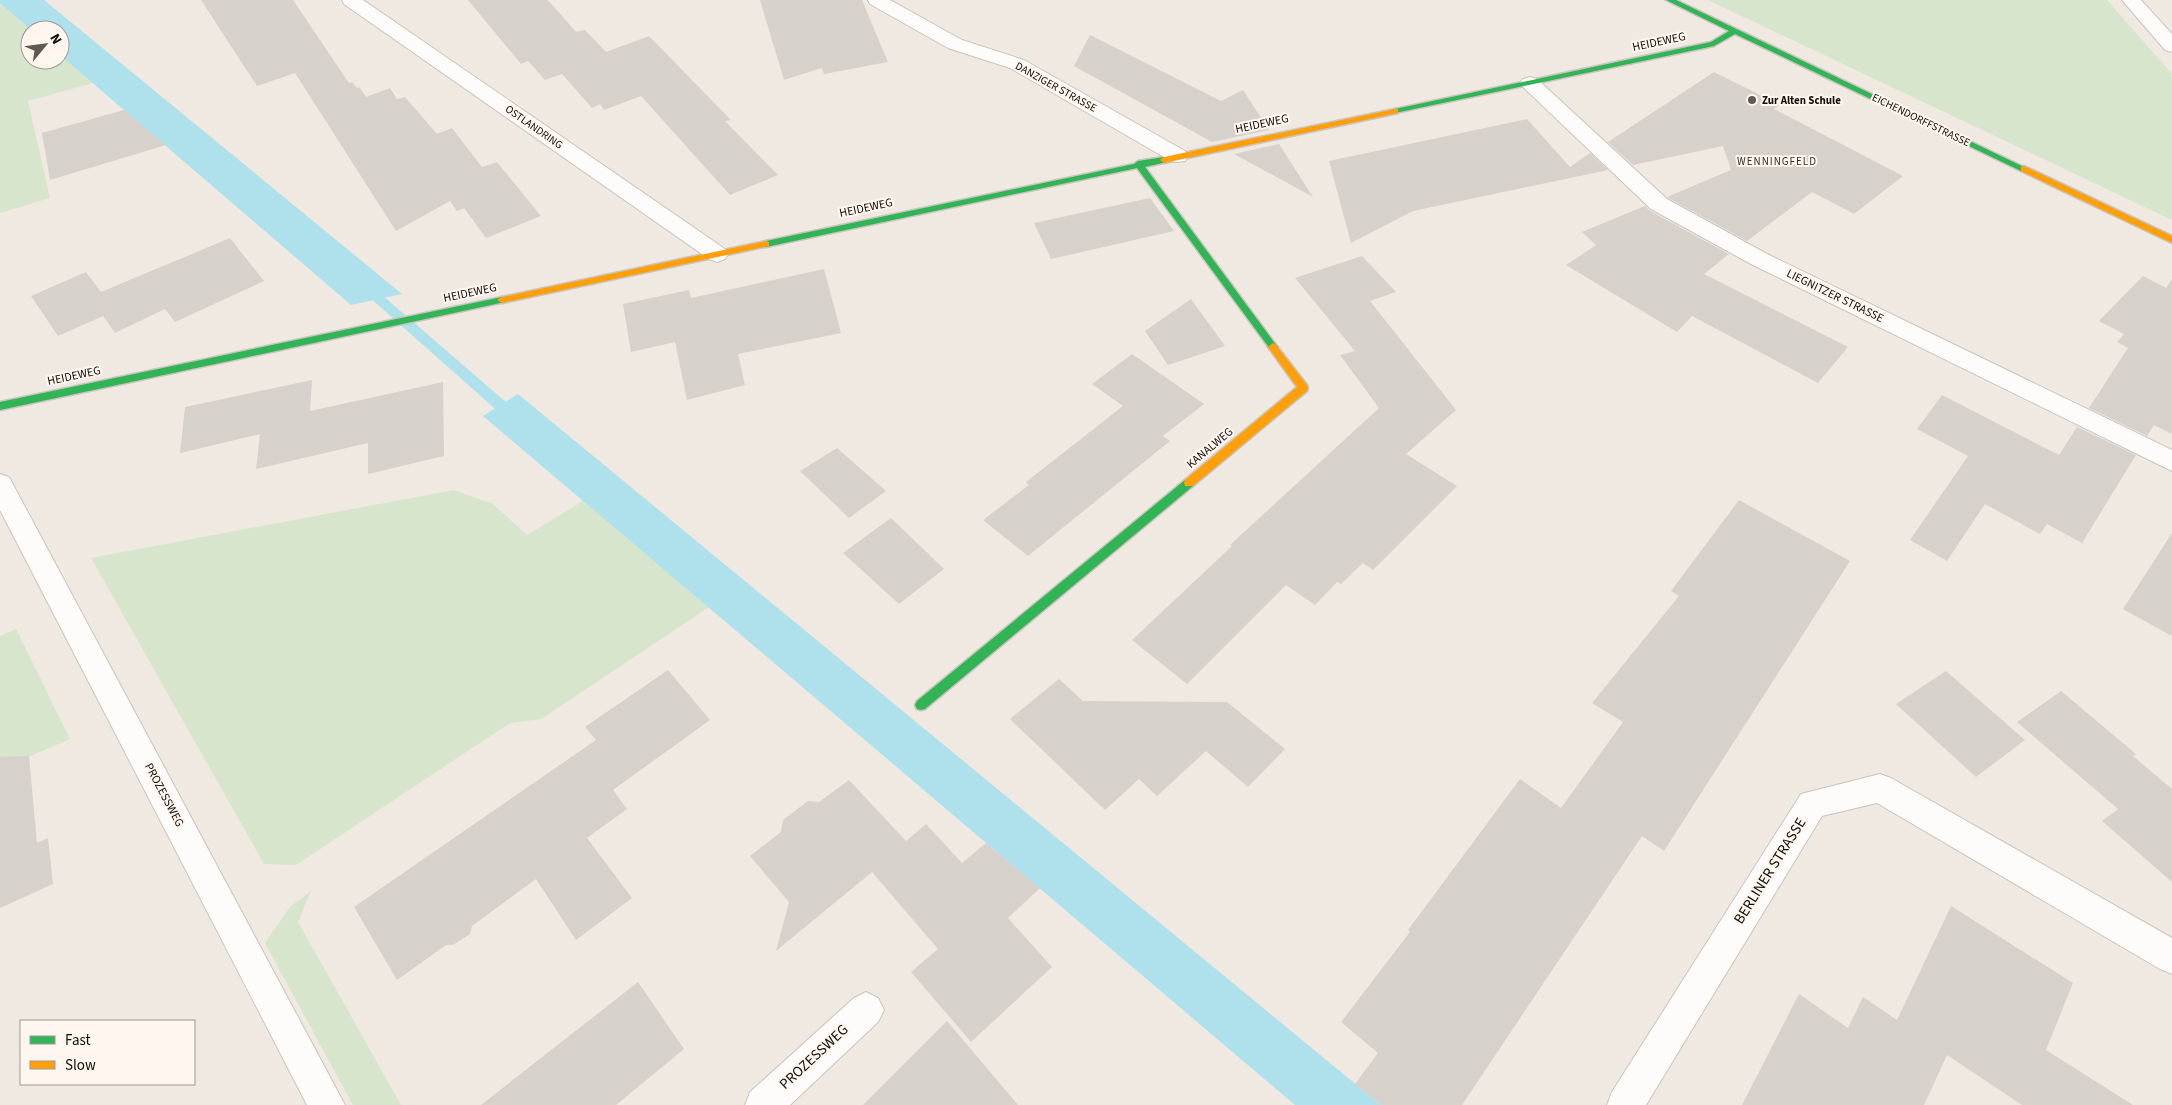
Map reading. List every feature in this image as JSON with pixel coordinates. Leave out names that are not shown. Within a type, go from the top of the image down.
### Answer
[{"type":"street","name":"OSTLANDRING","points":[[350,0],[717,254]]},
{"type":"street","name":"DANZIGER STRASSE","points":[[877,0],[955,44],[1018,64],[1178,156]]},
{"type":"street","name":"EICHENDORFFSTRASSE","points":[[1670,0],[2172,240]]},
{"type":"street","points":[[2131,0],[2172,46]]},
{"type":"street","name":"HEIDEWEG","points":[[0,406],[436,315],[1138,164],[1714,44],[1735,31]]},
{"type":"street","name":"LIEGNITZER STRASSE","points":[[1530,83],[1660,204],[1759,259],[2172,461]]},
{"type":"street","name":"KANALWEG","points":[[920,705],[1303,388],[1138,164]]},
{"type":"street","name":"PROZESSWEG","points":[[0,484],[327,1105]]},
{"type":"street","name":"BERLINER STRASSE","points":[[1625,1105],[1812,804],[1880,788],[2172,957]]},
{"type":"street","name":"PROZESSWEG","points":[[763,1105],[866,1010]]},
{"type":"green space","points":[[1708,0],[2107,0],[2172,74],[2172,220]]},
{"type":"green space","points":[[0,3],[20,20],[20,70],[70,70],[70,63],[93,83],[28,101],[50,198],[0,213]]},
{"type":"green space","points":[[454,490],[493,504],[527,535],[583,501],[709,607],[541,719],[510,723],[296,865],[264,864],[91,558]]},
{"type":"green space","points":[[16,629],[70,739],[0,769],[0,636]]},
{"type":"green space","points":[[311,891],[298,922],[401,1105],[353,1105],[265,943],[290,907]]},
{"type":"water","points":[[0,0],[44,0],[68,20],[20,20],[0,3]]},
{"type":"water","points":[[70,21],[402,294],[351,305],[70,64]]},
{"type":"water","points":[[518,394],[1381,1105],[1295,1105],[483,416]]},
{"type":"building","points":[[201,0],[293,0],[349,83],[352,82],[357,88],[359,87],[366,97],[390,88],[397,99],[405,97],[437,134],[452,128],[482,167],[497,162],[541,216],[486,238],[464,208],[457,211],[450,201],[396,231],[295,73],[257,86]]},
{"type":"building","points":[[468,0],[548,0],[576,32],[585,30],[606,52],[649,36],[731,120],[725,121],[778,175],[730,195],[641,96],[604,110],[600,104],[592,108],[562,74],[545,80],[528,61],[521,64]]},
{"type":"building","points":[[760,0],[862,0],[888,62],[824,74],[822,68],[784,80]]},
{"type":"building","points":[[1090,35],[1221,101],[1243,90],[1269,130],[1212,142],[1074,66]]},
{"type":"building","points":[[1714,72],[1780,105],[1774,109],[1903,176],[1854,214],[1812,192],[1747,241],[1667,197],[1731,170],[1723,146],[1633,165],[1608,142]]},
{"type":"building","points":[[124,110],[166,145],[50,180],[42,133]]},
{"type":"building","points":[[1527,119],[1570,167],[1590,153],[1608,170],[1413,211],[1351,243],[1329,161]]},
{"type":"building","points":[[1279,144],[1313,197],[1234,154]]},
{"type":"building","points":[[1150,198],[1174,231],[1051,259],[1034,223]]},
{"type":"building","points":[[1645,206],[1650,211],[1729,254],[1704,274],[1848,347],[1818,383],[1692,316],[1677,332],[1566,265],[1596,245],[1582,232]]},
{"type":"building","points":[[230,238],[264,281],[175,322],[165,309],[115,333],[103,316],[58,336],[31,296],[86,272],[101,292]]},
{"type":"building","points":[[1362,256],[1396,292],[1370,301],[1456,410],[1406,454],[1457,486],[1373,570],[1363,563],[1341,584],[1337,582],[1315,605],[1286,585],[1187,684],[1132,640],[1232,546],[1230,545],[1379,408],[1340,355],[1355,351],[1295,278]]},
{"type":"building","points":[[824,269],[841,333],[738,354],[745,385],[687,400],[675,342],[631,352],[623,304],[689,290],[691,298]]},
{"type":"building","points":[[2143,276],[2166,288],[2172,279],[2172,434],[2154,425],[2147,436],[2089,408],[2128,348],[2117,342],[2124,334],[2099,321]]},
{"type":"building","points":[[1191,299],[1225,346],[1168,365],[1145,331]]},
{"type":"building","points":[[1132,354],[1204,404],[1163,436],[1170,441],[1028,556],[983,520],[1029,485],[1026,482],[1123,406],[1092,384]]},
{"type":"building","points":[[312,380],[310,411],[443,382],[444,456],[368,474],[368,443],[256,469],[260,434],[180,453],[185,407]]},
{"type":"building","points":[[1942,395],[2059,455],[2077,427],[2136,455],[2082,543],[2047,524],[2040,534],[1985,504],[1947,561],[1910,540],[1968,456],[1917,429]]},
{"type":"building","points":[[837,448],[886,491],[849,518],[800,471]]},
{"type":"building","points":[[1739,500],[1850,561],[1664,851],[1642,836],[1462,1105],[1381,1105],[1355,1084],[1378,1053],[1341,1022],[1410,932],[1408,930],[1520,779],[1561,808],[1623,722],[1592,703],[1679,596],[1671,591]]},
{"type":"building","points":[[891,518],[944,569],[899,604],[843,553]]},
{"type":"building","points":[[2172,533],[2172,636],[2123,609]]},
{"type":"building","points":[[668,670],[710,720],[613,790],[627,809],[587,838],[632,898],[576,940],[536,879],[472,926],[470,934],[453,945],[446,945],[397,980],[354,907],[596,740],[585,727]]},
{"type":"building","points":[[1946,671],[2025,740],[1976,777],[1896,704]]},
{"type":"building","points":[[1059,679],[1083,701],[1227,702],[1285,749],[1248,787],[1206,751],[1157,796],[1139,779],[1105,810],[1010,719]]},
{"type":"building","points":[[2061,691],[2136,754],[2133,756],[2172,789],[2172,882],[2102,821],[2118,809],[2017,722]]},
{"type":"building","points":[[29,756],[37,843],[48,838],[53,884],[0,908],[0,757]]},
{"type":"building","points":[[849,780],[906,841],[926,824],[962,863],[986,843],[1040,888],[1008,918],[1052,967],[971,1042],[911,972],[938,949],[872,872],[776,951],[789,902],[750,856],[781,832],[783,820],[808,801],[819,802]]},
{"type":"building","points":[[1951,906],[2073,983],[2046,1050],[2133,1105],[2022,1105],[1947,1055],[1924,1105],[1742,1105],[1799,994],[1848,1028],[1863,997],[1897,1020]]},
{"type":"building","points":[[638,982],[684,1049],[616,1105],[481,1105]]},
{"type":"building","points":[[947,1021],[1018,1105],[863,1105]]},
{"type":"waterway","points":[[364,286],[516,419]]},
{"type":"traffic: fast","points":[[1670,0],[2024,169]]},
{"type":"traffic: fast","points":[[1395,111],[1714,44],[1735,31]]},
{"type":"traffic: fast","points":[[766,244],[1164,160]]},
{"type":"traffic: fast","points":[[1138,164],[1273,347]]},
{"type":"traffic: fast","points":[[0,406],[502,300]]},
{"type":"traffic: fast","points":[[921,705],[1189,483]]},
{"type":"traffic: slow","points":[[1164,160],[1395,111]]},
{"type":"traffic: slow","points":[[2024,169],[2172,240]]},
{"type":"traffic: slow","points":[[502,300],[766,244]]},
{"type":"traffic: slow","points":[[1189,483],[1303,388],[1273,347]]},
{"type":"place","name":"Zur Alten Schule","points":[[1752,100]]},
{"type":"district","name":"WENNINGFELD","points":[[1777,161]]}]
